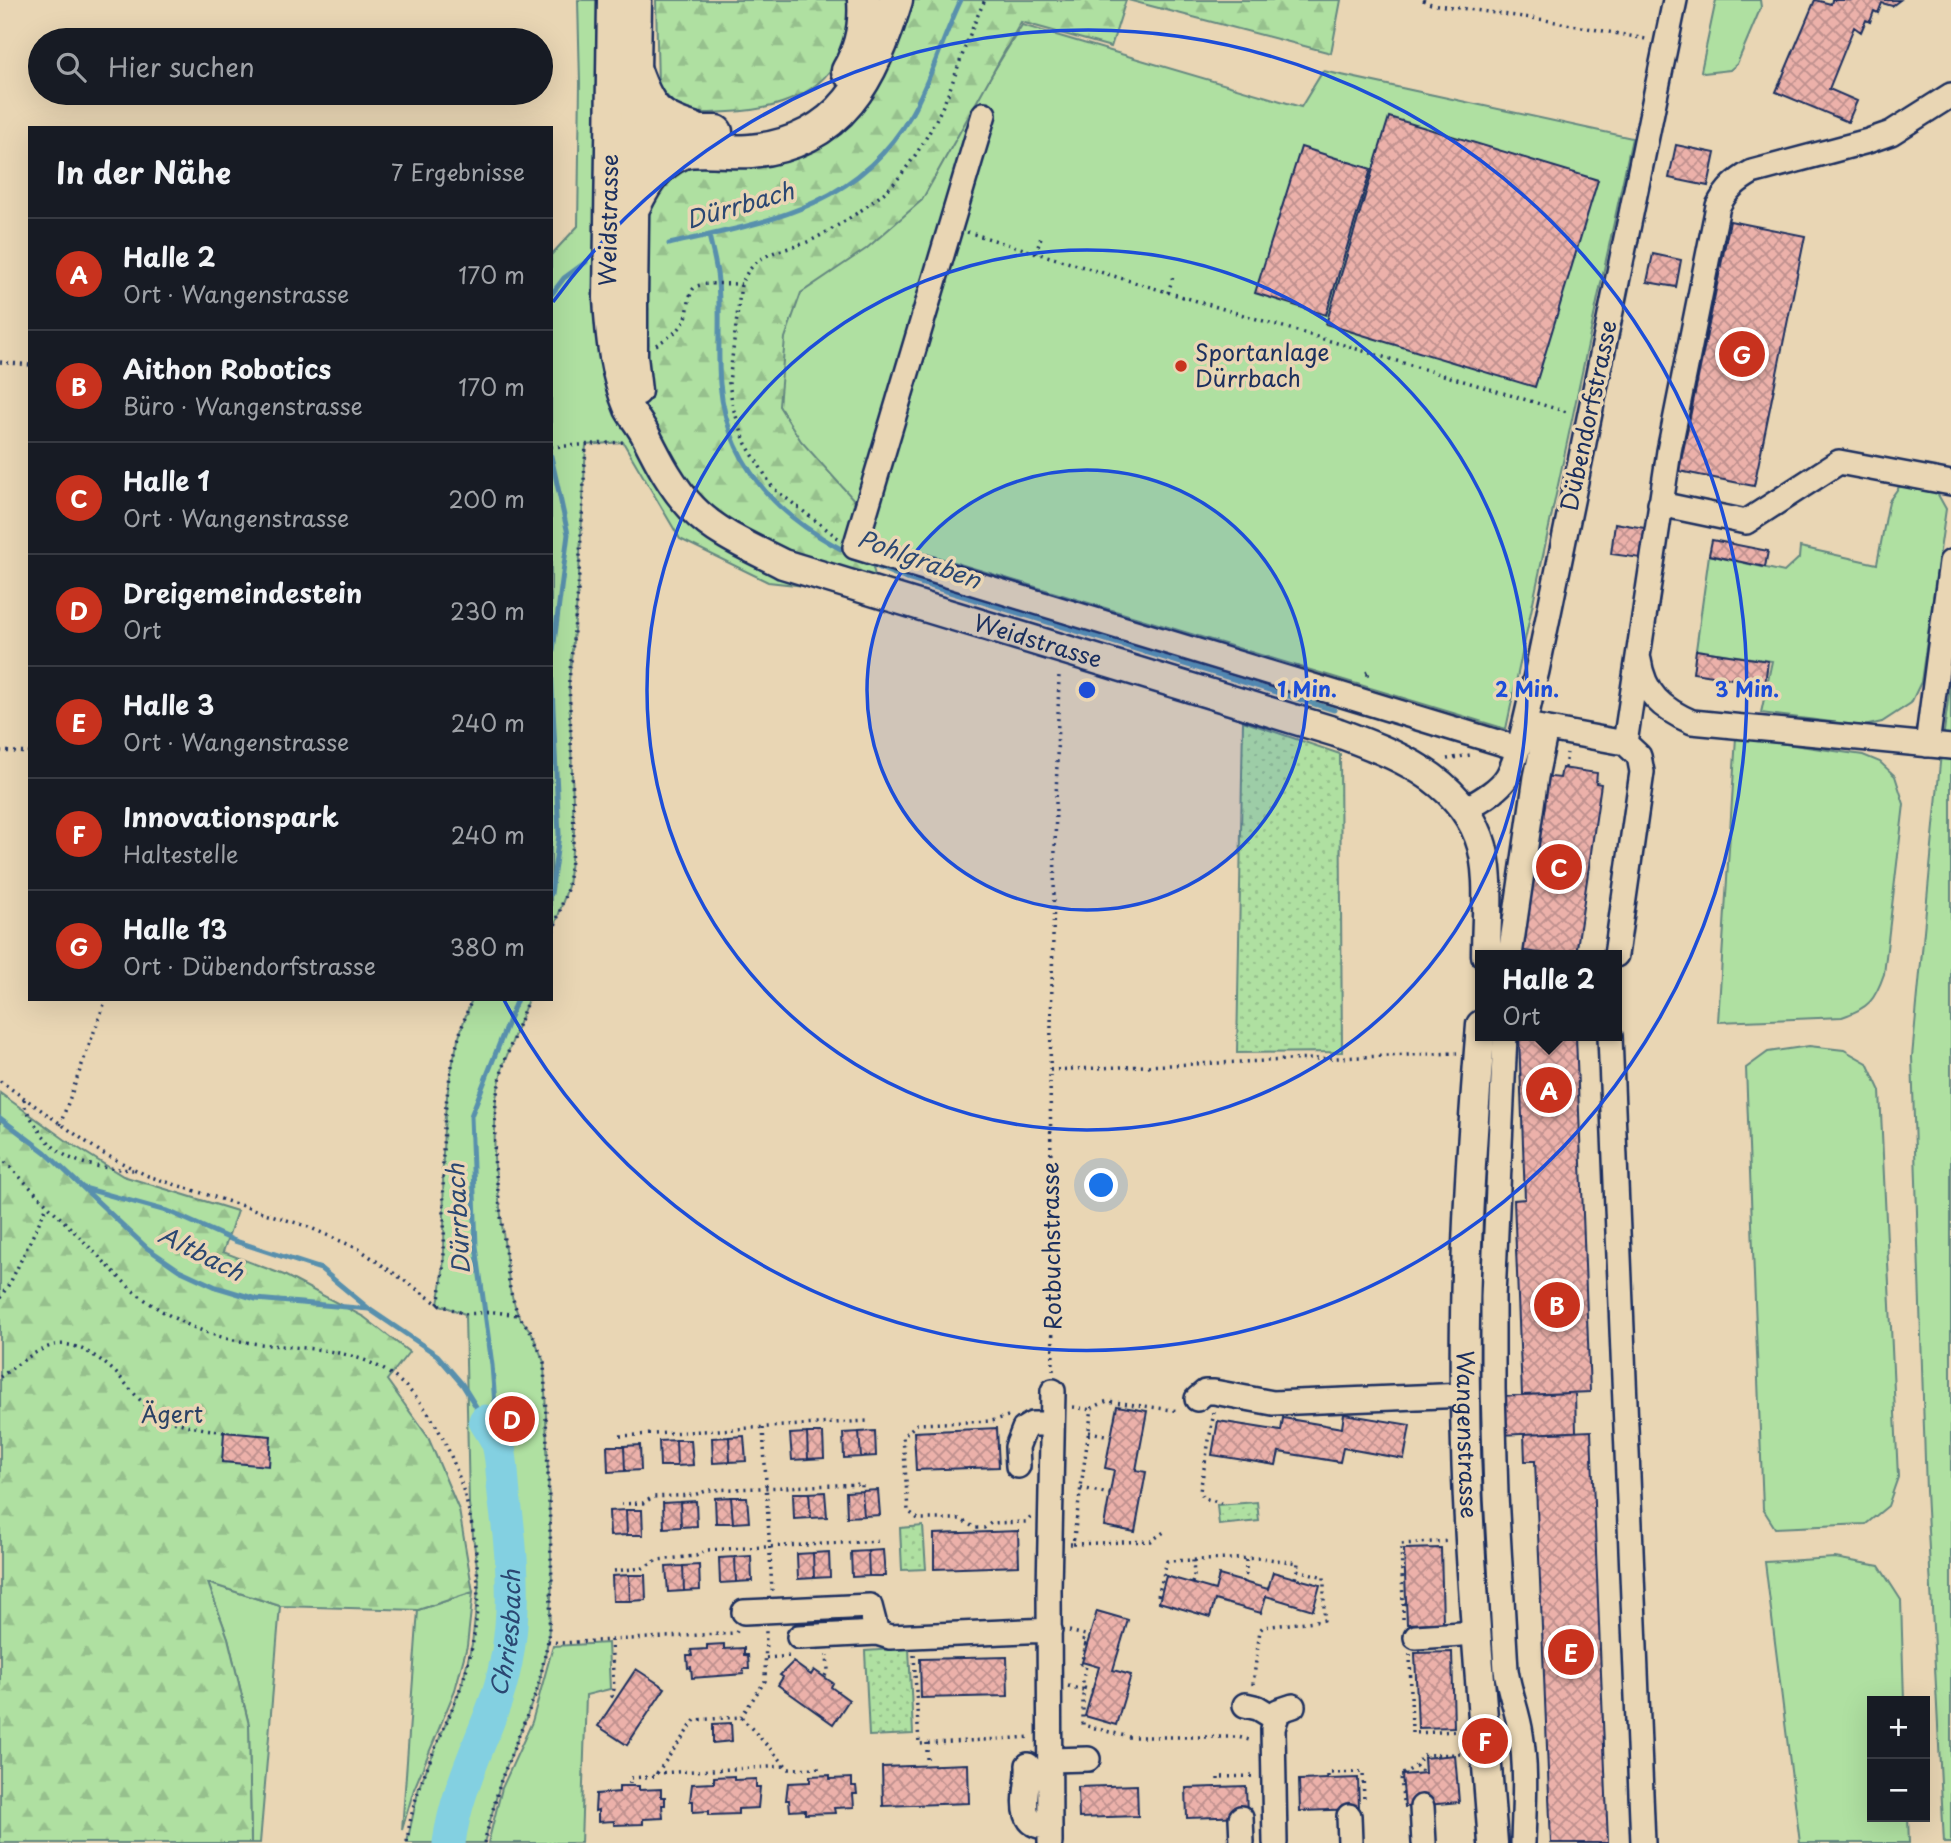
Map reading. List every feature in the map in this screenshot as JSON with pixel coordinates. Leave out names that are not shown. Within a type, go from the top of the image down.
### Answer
[{"type":"highway","points":[[636,141],[660,150],[773,127],[803,114],[825,98],[845,77],[856,55],[863,31],[864,0]]},
{"type":"highway","points":[[623,70],[659,114],[695,142],[760,150],[787,144],[822,126],[848,103],[865,81],[896,0]]},
{"type":"highway","points":[[635,204],[655,171],[695,142]]},
{"type":"main road","name":"Weidstrasse","points":[[612,0],[636,141],[633,356],[644,432]]},
{"type":"main road","name":"Weidstrasse","points":[[637,0],[623,70],[610,182],[608,298],[611,341],[619,380],[630,410],[662,470],[692,509],[725,535],[783,564],[1336,732],[1385,750],[1433,778],[1464,810]]},
{"type":"main road","points":[[610,182],[615,166],[624,152],[636,141]]},
{"type":"main road","points":[[1464,810],[1480,838],[1487,884],[1486,950]]},
{"type":"main road","name":"Wangenstrasse","points":[[1480,1041],[1469,1197],[1465,1395],[1468,1511],[1493,1843]]},
{"type":"street","name":"Dübendorfstrasse","points":[[1464,810],[1507,777],[1517,748],[1536,671],[1675,0]]},
{"type":"street","points":[[1625,743],[1660,504],[1715,217],[1726,191],[1752,172],[1891,133],[1951,95]]},
{"type":"street","points":[[984,114],[855,547],[1517,748]]},
{"type":"street","points":[[1660,504],[1746,522],[1839,462],[1951,483]]},
{"type":"street","points":[[1927,745],[1951,562]]},
{"type":"street","points":[[1639,643],[1641,673],[1652,695],[1669,713],[1692,722],[1951,747]]},
{"type":"street","points":[[1523,724],[1625,743],[1639,756],[1642,772],[1617,950]]},
{"type":"street","points":[[1511,950],[1536,777],[1546,729]]},
{"type":"street","points":[[1505,1041],[1493,1296],[1494,1453],[1506,1670],[1509,1692],[1521,1731],[1526,1782],[1523,1843]]},
{"type":"street","points":[[1610,1041],[1643,1843]]},
{"type":"street","points":[[1050,1835],[1039,1762],[1055,1629],[1055,1589],[1061,1544],[1052,1424],[1053,1391]]},
{"type":"street","points":[[1199,1408],[1205,1392],[1214,1391],[1273,1403],[1465,1395]]},
{"type":"street","points":[[1018,1466],[1017,1447],[1024,1429],[1032,1424],[1052,1424]]},
{"type":"street","points":[[761,1611],[870,1606],[877,1633]]},
{"type":"street","points":[[799,1637],[877,1633],[890,1637],[1055,1629]]},
{"type":"street","points":[[1410,1638],[1476,1633]]},
{"type":"street","points":[[1245,1705],[1282,1712],[1272,1746],[1275,1843]]},
{"type":"street","points":[[1039,1762],[1088,1759]]},
{"type":"street","points":[[1422,1807],[1424,1843]]},
{"type":"street","points":[[1349,1816],[1350,1843]]},
{"type":"street","points":[[1241,1818],[1242,1843]]},
{"type":"street","points":[[1484,1843],[1493,1843]]},
{"type":"path","points":[[855,547],[818,525],[773,488],[746,444],[733,408],[729,383],[741,284],[746,272],[757,260],[769,253],[811,240],[846,221],[895,183],[921,145],[946,97],[985,0]]},
{"type":"path","points":[[1423,0],[1431,4],[1545,20],[1665,43]]},
{"type":"path","points":[[952,228],[1589,419]]},
{"type":"path","points":[[1036,253],[1042,234]]},
{"type":"path","points":[[1168,293],[1174,273]]},
{"type":"path","points":[[633,356],[647,351],[677,332],[688,314],[691,293],[695,287],[741,284]]},
{"type":"path","points":[[0,362],[28,365]]},
{"type":"path","points":[[553,447],[623,442],[644,432]]},
{"type":"path","points":[[553,932],[568,886],[574,833],[569,681],[578,591],[586,445]]},
{"type":"path","name":"Rotbuchstrasse","points":[[1053,1391],[1050,1070],[1059,649]]},
{"type":"path","points":[[0,751],[28,752]]},
{"type":"path","points":[[1414,765],[1479,754]]},
{"type":"path","points":[[60,1125],[105,1001]]},
{"type":"path","points":[[438,1304],[445,1275],[443,1152],[447,1084],[471,1001]]},
{"type":"path","points":[[484,1843],[501,1780],[538,1688],[548,1641],[552,1583],[544,1362],[532,1333],[518,1315],[510,1290],[494,1158],[496,1098],[503,1066],[526,1001]]},
{"type":"path","points":[[1050,1070],[1475,1039]]},
{"type":"path","points":[[0,1081],[102,1153],[148,1177],[306,1226],[359,1249],[438,1304],[466,1314],[495,1312],[518,1315]]},
{"type":"path","points":[[24,1099],[24,1106],[41,1135],[58,1153],[79,1164],[135,1170]]},
{"type":"path","points":[[0,1157],[132,1290],[156,1309],[183,1324],[226,1338],[332,1351],[364,1360],[396,1378],[422,1402],[441,1433],[469,1504],[479,1582],[472,1644],[461,1687],[419,1787],[407,1843]]},
{"type":"path","points":[[0,1298],[47,1206]]},
{"type":"path","points":[[0,1377],[37,1352],[54,1345],[77,1348],[109,1367],[149,1408],[168,1420],[224,1432]]},
{"type":"path","points":[[1167,1530],[1151,1541],[1061,1544],[1081,1488],[1092,1408],[1107,1401],[1225,1410]]},
{"type":"path","points":[[1199,1408],[1200,1492],[1204,1498],[1221,1503]]},
{"type":"path","points":[[1012,1415],[992,1421],[955,1425],[916,1424],[903,1436],[908,1511],[918,1519],[960,1519],[979,1529],[991,1523],[1027,1522]]},
{"type":"path","points":[[622,1437],[727,1432],[763,1427],[858,1424],[867,1421]]},
{"type":"path","points":[[741,1717],[765,1681],[761,1611],[769,1545],[763,1427]]},
{"type":"path","points":[[1089,1432],[1111,1436]]},
{"type":"path","points":[[624,1505],[643,1503],[653,1497],[679,1498],[709,1490],[862,1484],[862,1488]]},
{"type":"path","points":[[1081,1488],[1110,1494]]},
{"type":"path","points":[[918,1519],[918,1525]]},
{"type":"path","points":[[614,1571],[627,1572],[643,1568],[657,1560],[682,1560],[707,1550],[881,1541]]},
{"type":"path","points":[[1452,1541],[1401,1544],[1404,1604],[1413,1673],[1412,1733],[1473,1731]]},
{"type":"path","points":[[1242,1582],[1246,1574],[1246,1558]]},
{"type":"path","points":[[1158,1596],[1167,1561],[1262,1558],[1298,1563],[1295,1578]]},
{"type":"path","points":[[1192,1583],[1193,1560]]},
{"type":"path","points":[[1282,1712],[1253,1684],[1260,1630],[1263,1627],[1324,1620],[1324,1577],[1297,1570]]},
{"type":"path","points":[[548,1641],[560,1643],[736,1633],[761,1611]]},
{"type":"path","points":[[1055,1629],[1087,1636],[1082,1644],[1086,1645],[1081,1664],[1086,1666],[1083,1725],[1129,1737],[1238,1737],[1272,1746]]},
{"type":"path","points":[[611,1640],[614,1689],[612,1696],[615,1698]]},
{"type":"path","points":[[926,1653],[914,1653],[919,1744],[1036,1737]]},
{"type":"path","points":[[1084,1688],[1092,1690]]},
{"type":"path","points":[[1411,1706],[1417,1705]]},
{"type":"path","points":[[630,1784],[630,1778],[657,1776],[695,1720],[741,1717],[789,1769],[818,1768],[818,1773]]},
{"type":"path","points":[[927,1743],[927,1762]]},
{"type":"path","points":[[1402,1784],[1401,1775],[1416,1766],[1423,1755],[1461,1753],[1467,1756]]},
{"type":"path","points":[[657,1773],[724,1772],[788,1766]]},
{"type":"path","points":[[1416,1766],[1422,1771]]},
{"type":"green space","points":[[578,0],[612,0],[635,204],[880,594],[768,582],[680,539],[623,442],[586,445],[578,591],[569,681],[574,833],[568,886],[553,932],[553,253],[578,226]]},
{"type":"green space","points":[[656,0],[848,0],[847,27],[842,50],[831,69],[817,84],[799,96],[754,110],[693,112],[672,102],[658,86]]},
{"type":"green space","points":[[896,0],[1126,0],[1111,47],[1021,22],[922,200],[866,249],[801,293],[785,338],[779,406],[801,441],[855,501],[880,594],[725,535],[644,432],[635,379],[649,179],[655,171],[811,133]]},
{"type":"green space","points":[[1128,0],[1341,0],[1331,53]]},
{"type":"green space","points":[[1716,0],[1760,0],[1761,7],[1737,64],[1730,70],[1704,73],[1701,71]]},
{"type":"green space","name":"Sportanlage Dürrbach","points":[[1022,25],[1301,107],[1323,71],[1632,138],[1506,729],[867,536],[795,450],[779,406],[781,336],[801,287],[922,188]]},
{"type":"green space","points":[[1917,485],[1936,491],[1946,509],[1921,682],[1911,703],[1882,722],[1864,726],[1761,713],[1772,661],[1696,650],[1709,555],[1784,572],[1799,558],[1800,547],[1877,564],[1889,501],[1899,487]]},
{"type":"green space","points":[[1951,677],[1951,1843],[1944,1843],[1926,1491],[1912,1057],[1940,763]]},
{"type":"green space","points":[[1243,721],[1340,754],[1342,1052],[1237,1053]]},
{"type":"green space","points":[[1736,737],[1863,755],[1880,762],[1895,776],[1904,804],[1884,974],[1870,1002],[1851,1014],[1842,1017],[1718,1022]]},
{"type":"green space","points":[[471,1001],[527,1001],[503,1066],[496,1098],[494,1158],[510,1290],[518,1315],[532,1333],[544,1362],[552,1583],[548,1641],[538,1688],[501,1780],[484,1843],[407,1843],[419,1787],[461,1687],[472,1644],[479,1582],[469,1504],[465,1314],[438,1304],[444,1247],[445,1113],[454,1055]]},
{"type":"green space","points":[[1809,1046],[1844,1050],[1867,1063],[1880,1091],[1898,1477],[1888,1506],[1866,1524],[1775,1528],[1763,1509],[1746,1068],[1768,1052]]},
{"type":"green space","name":"Ägert","points":[[0,1093],[67,1141],[123,1176],[237,1211],[223,1252],[284,1275],[364,1317],[409,1352],[387,1380],[428,1437],[459,1510],[473,1592],[418,1610],[280,1606],[208,1583],[228,1638],[249,1725],[251,1843],[0,1843]]},
{"type":"green space","points":[[1257,1502],[1259,1521],[1219,1525],[1217,1505]]},
{"type":"green space","points":[[923,1526],[926,1569],[902,1570],[900,1528]]},
{"type":"green space","points":[[1835,1558],[1879,1566],[1901,1600],[1904,1696],[1867,1696],[1867,1822],[1908,1822],[1909,1843],[1800,1843],[1765,1562]]},
{"type":"green space","points":[[208,1583],[280,1606],[260,1843],[251,1843],[249,1725],[228,1638]]},
{"type":"green space","points":[[473,1592],[467,1646],[455,1690],[414,1789],[402,1830],[418,1610]]},
{"type":"green space","points":[[608,1643],[610,1689],[586,1695],[581,1843],[488,1843],[502,1788],[532,1722],[553,1646]]},
{"type":"green space","points":[[909,1648],[913,1734],[869,1736],[865,1651]]},
{"type":"building","points":[[1815,0],[1831,4],[1832,0],[1900,0],[1892,6],[1882,3],[1878,13],[1874,11],[1870,22],[1866,20],[1861,32],[1854,27],[1829,89],[1857,101],[1848,122],[1776,92]]},
{"type":"building","points":[[1389,117],[1598,180],[1535,387],[1326,324]]},
{"type":"building","points":[[1676,145],[1715,153],[1708,186],[1669,178]]},
{"type":"building","points":[[1301,147],[1371,169],[1326,315],[1255,293]]},
{"type":"building","points":[[1730,221],[1805,236],[1754,486],[1679,471]]},
{"type":"building","points":[[1653,254],[1681,260],[1676,287],[1647,282]]},
{"type":"building","points":[[1615,523],[1645,528],[1640,558],[1611,554]]},
{"type":"building","points":[[1712,540],[1768,551],[1765,567],[1709,555]]},
{"type":"building","points":[[1696,650],[1768,661],[1765,684],[1693,673]]},
{"type":"building","points":[[1562,768],[1597,773],[1596,783],[1601,784],[1577,950],[1517,950],[1542,776],[1560,778]]},
{"type":"building","points":[[1519,1041],[1576,1041],[1590,1392],[1522,1395],[1514,1200],[1525,1199]]},
{"type":"building","points":[[1575,1393],[1576,1432],[1498,1435],[1496,1396]]},
{"type":"building","points":[[1117,1406],[1147,1411],[1136,1470],[1146,1472],[1135,1532],[1104,1526],[1114,1470],[1105,1468]]},
{"type":"building","points":[[1344,1414],[1410,1425],[1404,1459],[1343,1448],[1340,1462],[1279,1452],[1276,1465],[1212,1455],[1218,1421],[1281,1431],[1283,1418],[1342,1428]]},
{"type":"building","points":[[997,1428],[999,1467],[916,1470],[914,1432]]},
{"type":"building","points":[[875,1431],[876,1456],[861,1457],[859,1432]]},
{"type":"building","points":[[1591,1431],[1608,1843],[1551,1843],[1535,1461],[1525,1461],[1524,1434]]},
{"type":"building","points":[[224,1432],[271,1436],[269,1466],[222,1462]]},
{"type":"building","points":[[859,1432],[861,1457],[844,1458],[843,1433]]},
{"type":"building","points":[[807,1433],[823,1433],[824,1458],[808,1459]]},
{"type":"building","points":[[807,1433],[808,1459],[792,1460],[790,1434]]},
{"type":"building","points":[[744,1436],[746,1461],[730,1462],[729,1437]]},
{"type":"building","points":[[729,1437],[730,1462],[713,1463],[712,1438]]},
{"type":"building","points":[[676,1440],[691,1440],[693,1465],[677,1466]]},
{"type":"building","points":[[676,1440],[677,1466],[660,1466],[659,1441]]},
{"type":"building","points":[[640,1445],[641,1470],[625,1471],[624,1446]]},
{"type":"building","points":[[607,1446],[624,1446],[625,1471],[608,1472]]},
{"type":"building","points":[[878,1490],[880,1515],[864,1516],[862,1491]]},
{"type":"building","points":[[862,1491],[864,1516],[847,1517],[846,1492]]},
{"type":"building","points":[[825,1492],[827,1517],[811,1518],[809,1493]]},
{"type":"building","points":[[793,1493],[809,1493],[811,1518],[794,1519]]},
{"type":"building","points":[[731,1497],[747,1497],[749,1522],[733,1523]]},
{"type":"building","points":[[731,1497],[733,1523],[716,1523],[715,1498]]},
{"type":"building","points":[[696,1501],[697,1526],[681,1527],[680,1502]]},
{"type":"building","points":[[680,1502],[681,1527],[664,1528],[663,1503]]},
{"type":"building","points":[[626,1510],[642,1510],[643,1535],[627,1535]]},
{"type":"building","points":[[626,1510],[627,1535],[610,1536],[609,1511]]},
{"type":"building","points":[[1018,1531],[1019,1566],[934,1569],[934,1534]]},
{"type":"building","points":[[1441,1548],[1443,1623],[1407,1624],[1404,1549]]},
{"type":"building","points":[[883,1550],[885,1576],[869,1576],[868,1551]]},
{"type":"building","points":[[868,1551],[869,1576],[852,1577],[851,1552]]},
{"type":"building","points":[[829,1552],[830,1577],[814,1578],[813,1553]]},
{"type":"building","points":[[813,1553],[814,1578],[798,1579],[797,1554]]},
{"type":"building","points":[[751,1556],[752,1581],[736,1582],[735,1557]]},
{"type":"building","points":[[735,1557],[736,1582],[720,1583],[719,1558]]},
{"type":"building","points":[[699,1565],[700,1590],[684,1591],[683,1566]]},
{"type":"building","points":[[683,1566],[684,1591],[668,1592],[666,1567]]},
{"type":"building","points":[[1273,1572],[1320,1585],[1313,1610],[1266,1596],[1261,1613],[1215,1600],[1210,1617],[1159,1602],[1166,1576],[1215,1590],[1219,1575],[1268,1589]]},
{"type":"building","points":[[629,1575],[645,1575],[646,1600],[630,1601]]},
{"type":"building","points":[[629,1575],[630,1601],[613,1601],[612,1576]]},
{"type":"building","points":[[1097,1611],[1128,1620],[1113,1670],[1131,1675],[1116,1725],[1085,1716],[1099,1667],[1082,1662]]},
{"type":"building","points":[[724,1644],[724,1649],[744,1648],[744,1655],[748,1655],[749,1669],[743,1669],[744,1674],[692,1678],[687,1656],[692,1656],[691,1650]]},
{"type":"building","points":[[1452,1652],[1454,1727],[1418,1728],[1415,1653]]},
{"type":"building","points":[[1007,1657],[1008,1696],[921,1698],[920,1659]]},
{"type":"building","points":[[793,1662],[811,1675],[814,1670],[833,1683],[831,1687],[849,1700],[833,1724],[778,1685],[783,1677],[780,1675]]},
{"type":"building","points":[[636,1669],[665,1688],[627,1745],[598,1726]]},
{"type":"building","points":[[731,1723],[732,1741],[713,1743],[713,1724]]},
{"type":"building","points":[[1455,1755],[1459,1802],[1405,1807],[1402,1775],[1425,1773],[1424,1758]]},
{"type":"building","points":[[968,1764],[969,1803],[883,1806],[882,1767]]},
{"type":"building","points":[[830,1775],[830,1779],[852,1778],[852,1786],[856,1786],[857,1794],[853,1794],[854,1807],[834,1808],[835,1813],[805,1814],[805,1810],[790,1811],[789,1800],[786,1800],[788,1783],[810,1782],[810,1776]]},
{"type":"building","points":[[734,1776],[734,1780],[756,1779],[756,1787],[760,1787],[758,1808],[738,1809],[738,1814],[709,1815],[709,1811],[693,1812],[693,1801],[690,1801],[692,1784],[714,1783],[714,1777]]},
{"type":"building","points":[[1358,1778],[1359,1809],[1300,1811],[1299,1780]]},
{"type":"building","points":[[1137,1785],[1138,1816],[1079,1818],[1078,1787]]},
{"type":"building","points":[[619,1786],[639,1786],[639,1790],[661,1789],[661,1797],[665,1797],[665,1805],[662,1805],[663,1818],[643,1819],[643,1824],[614,1825],[614,1821],[598,1822],[598,1810],[595,1811],[596,1794],[619,1792]]},
{"type":"building","points":[[1246,1786],[1247,1816],[1187,1818],[1186,1788]]},
{"type":"waterway","name":"Dürrbach","points":[[669,244],[741,228],[807,206],[837,190],[865,170],[890,145],[912,113],[961,0]]},
{"type":"waterway","name":"Pohlgraben","points":[[709,235],[717,276],[720,384],[727,422],[740,454],[758,483],[781,508],[808,529],[838,548],[904,578],[1334,710]]},
{"type":"waterway","name":"Dürrbach","points":[[553,292],[564,278],[586,262]]},
{"type":"waterway","name":"Dürrbach","points":[[553,465],[568,534],[553,650]]},
{"type":"waterway","name":"Dürrbach","points":[[553,709],[559,835],[553,879]]},
{"type":"waterway","name":"Dürrbach","points":[[498,1444],[492,1365],[476,1246],[471,1116],[516,1001]]},
{"type":"waterway","name":"Altbach","points":[[0,1118],[45,1152],[147,1248],[179,1270],[216,1287],[256,1299],[369,1309],[437,1355],[462,1384],[485,1421]]},
{"type":"waterway","name":"Altbach","points":[[84,1188],[170,1212],[235,1241],[321,1269],[368,1308]]},
{"type":"waterway","name":"Chriesbach","points":[[449,1843],[457,1805],[504,1673],[511,1624],[512,1575],[501,1458],[497,1441],[485,1421]]},
{"type":"place","name":"Halle 13","points":[[1742,354]]},
{"type":"place","name":"Sportanlage Dürrbach","points":[[1181,366]]},
{"type":"place","name":"Halle 1","points":[[1559,867]]},
{"type":"place","name":"Halle 2","points":[[1549,1090]]},
{"type":"place","name":"Aithon Robotics","points":[[1557,1305]]},
{"type":"place","name":"Dreigemeindestein","points":[[512,1419]]},
{"type":"place","name":"Halle 3","points":[[1571,1652]]},
{"type":"place","name":"Innovationspark","points":[[1485,1741]]}]
